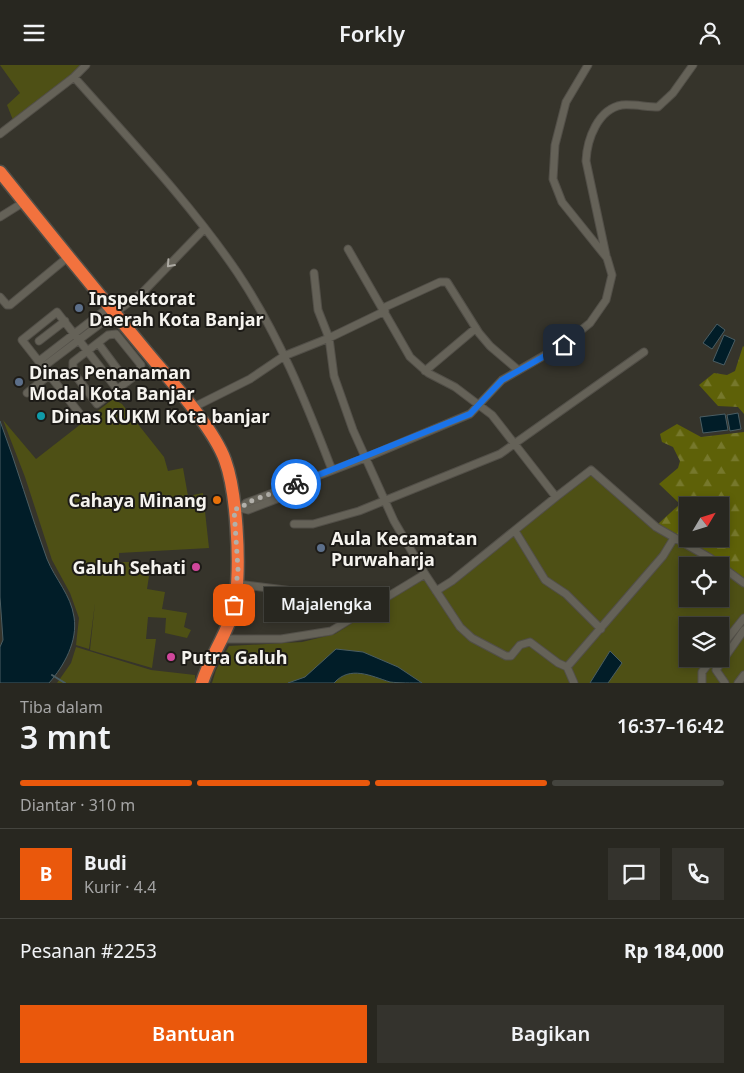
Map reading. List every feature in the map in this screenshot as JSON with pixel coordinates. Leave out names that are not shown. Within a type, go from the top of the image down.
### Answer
[{"type":"highway","points":[[0,172],[192,408],[223,455],[238,509],[237,584],[233,612],[202,683]]},
{"type":"street","points":[[0,134],[74,77],[86,65]]},
{"type":"street","points":[[588,65],[566,102],[555,145],[553,179],[562,202],[607,258]]},
{"type":"street","points":[[238,509],[246,503],[464,416],[479,405],[493,387],[564,345],[586,326],[600,311],[610,289],[612,275],[586,161],[587,151],[597,124],[605,113],[622,105],[658,107],[674,93],[693,65]]},
{"type":"street","points":[[74,77],[159,173],[244,283],[284,356],[305,400],[332,470]]},
{"type":"street","points":[[0,217],[24,202]]},
{"type":"street","points":[[41,365],[112,310],[144,291],[204,229]]},
{"type":"street","points":[[348,249],[384,309],[405,351],[425,371],[455,387],[500,422],[556,497]]},
{"type":"street","points":[[0,297],[7,305],[10,305],[68,257]]},
{"type":"street","points":[[314,273],[318,310],[329,338],[334,376],[365,457],[385,501],[425,574],[451,616],[472,638],[511,656],[520,645],[530,642],[558,663],[567,667],[574,683]]},
{"type":"street","points":[[192,408],[250,379],[284,356],[329,338],[440,282],[448,282],[476,328],[490,345],[518,371]]},
{"type":"street","points":[[80,414],[22,340],[57,312],[117,389]]},
{"type":"street","points":[[39,341],[65,321]]},
{"type":"street","points":[[425,371],[476,328]]},
{"type":"street","points":[[116,334],[141,365],[138,373],[97,404],[73,372],[73,363],[88,351],[108,335],[116,334]]},
{"type":"street","points":[[98,343],[127,382]]},
{"type":"street","points":[[294,524],[313,524],[333,519],[385,501],[500,454],[644,353]]},
{"type":"street","points":[[27,393],[49,375]]},
{"type":"street","points":[[436,591],[591,470],[656,527],[710,558],[744,583]]},
{"type":"street","points":[[515,531],[545,580],[566,594],[601,629]]},
{"type":"street","points":[[567,667],[663,556],[674,538]]},
{"type":"street","points":[[222,639],[280,639],[331,631],[425,574]]},
{"type":"street","points":[[237,584],[293,591]]},
{"type":"street","points":[[729,637],[744,618]]},
{"type":"street","points":[[725,683],[716,670],[744,630]]},
{"type":"street","points":[[702,683],[702,672],[706,667]]},
{"type":"street","points":[[738,683],[744,675]]},
{"type":"shaded area","points":[[0,65],[89,65],[13,120],[7,105],[20,93]]},
{"type":"shaded area","points":[[113,399],[122,404],[164,457],[168,471],[183,468],[188,496],[203,493],[209,548],[119,553],[119,562],[140,562],[141,575],[149,576],[147,589],[165,592],[162,609],[187,613],[184,627],[191,630],[187,638],[165,633],[166,618],[148,617],[146,639],[156,639],[152,668],[90,650],[95,603],[89,649],[76,645],[79,618],[70,593],[52,560],[25,477],[3,420],[36,459]]},
{"type":"shaded area","points":[[591,473],[654,529],[679,544],[679,547],[685,547],[702,557],[679,557],[679,607],[729,607],[729,575],[744,587],[744,683],[212,683],[216,670],[229,646],[302,642],[335,634],[424,578],[435,595],[504,544]]},
{"type":"shaded area","points":[[76,647],[151,670],[195,675],[195,683],[57,683],[71,663]]},
{"type":"green space","points":[[743,346],[744,414],[738,407],[718,406],[699,385],[714,373],[727,375],[735,371]]},
{"type":"green space","points":[[677,424],[701,437],[744,432],[744,579],[729,568],[729,557],[714,557],[697,547],[729,547],[729,497],[679,497],[679,503],[659,484],[678,468],[680,461],[673,447],[662,442],[660,434]]},
{"type":"green space","points":[[679,505],[679,536],[658,524]]},
{"type":"water","points":[[717,324],[725,330],[712,349],[703,343]]},
{"type":"water","points":[[724,335],[735,340],[724,365],[713,361]]},
{"type":"water","points":[[738,413],[741,429],[730,431],[727,415]]},
{"type":"water","points":[[725,414],[728,430],[703,433],[700,417]]},
{"type":"water","points":[[0,421],[47,559],[70,601],[74,617],[74,635],[69,653],[49,683],[0,683],[0,647],[3,640],[0,597]]},
{"type":"water","points":[[336,649],[363,652],[398,667],[422,683],[390,682],[361,673],[354,673],[347,674],[334,683],[288,683],[305,677]]},
{"type":"water","points":[[610,651],[622,663],[608,683],[590,683]]},
{"type":"waterway","points":[[52,675],[65,683]]},
{"type":"way so far","points":[[234,605],[238,569],[234,509],[242,508],[246,503],[296,484]]},
{"type":"place","name":"Inspektorat Daerah Kota Banjar","points":[[79,308]]},
{"type":"place","name":"Dinas Penanaman Modal Kota Banjar","points":[[19,382]]},
{"type":"place","name":"Dinas KUKM Kota banjar","points":[[41,416]]},
{"type":"place","name":"Cahaya Minang","points":[[217,500]]},
{"type":"place","name":"Aula Kecamatan Purwaharja","points":[[321,548]]},
{"type":"place","name":"Galuh Sehati","points":[[196,567]]},
{"type":"place","name":"Majalengka","points":[[234,605]]},
{"type":"place","name":"Putra Galuh","points":[[171,657]]},
{"type":"route","points":[[296,484],[470,414],[493,387],[502,380],[564,345]]}]
